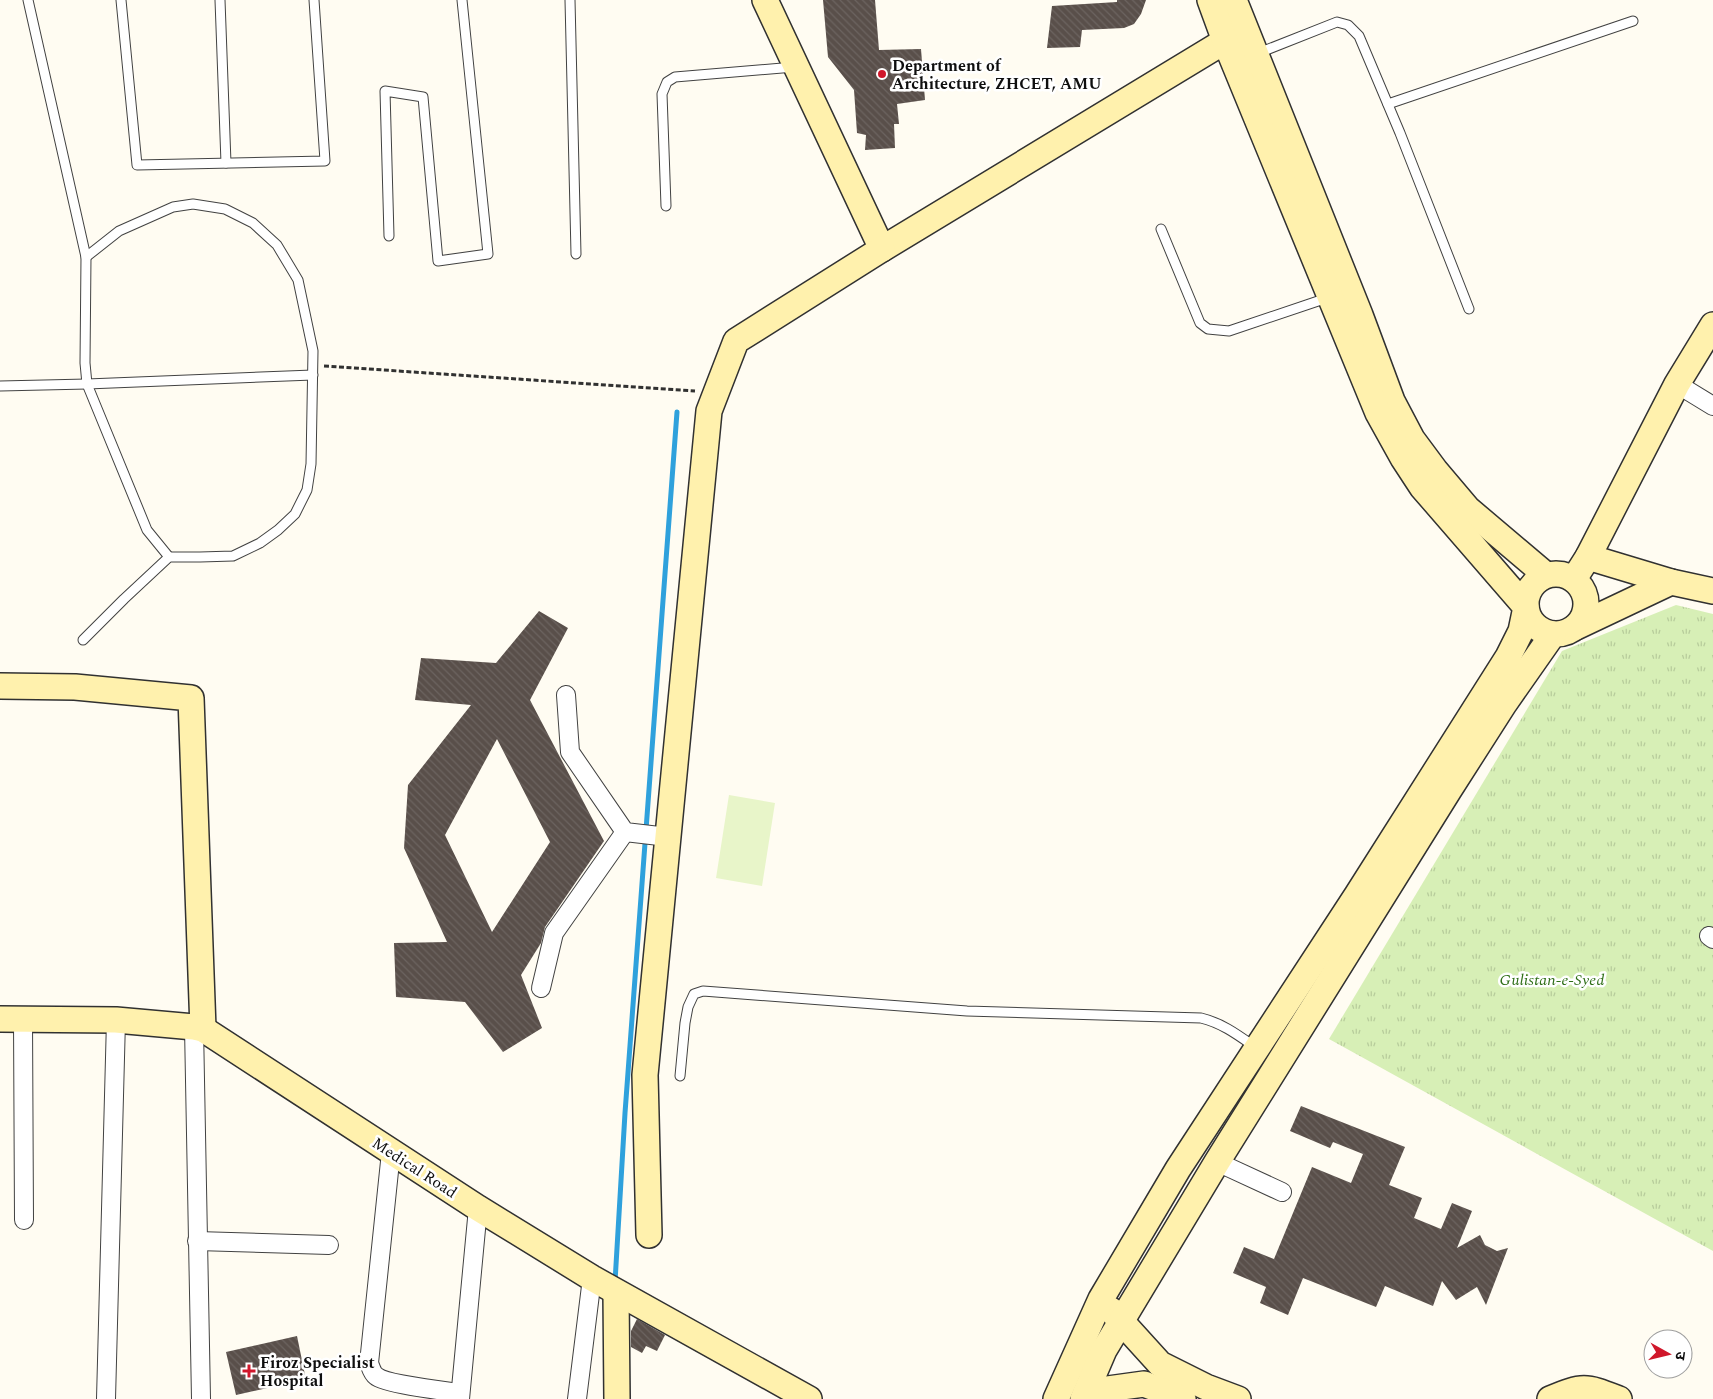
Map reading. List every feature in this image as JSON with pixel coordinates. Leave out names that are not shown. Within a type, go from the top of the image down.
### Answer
[{"type":"street","points":[[765,0],[882,249]]},
{"type":"street","points":[[1210,0],[1224,41],[1378,413],[1402,458],[1422,486],[1526,607],[1534,625],[1545,632],[1564,631],[1671,582]]},
{"type":"street","points":[[1234,0],[1357,306],[1392,400],[1412,439],[1468,509],[1546,575]]},
{"type":"street","points":[[649,1235],[645,1075],[709,411],[736,341],[882,249],[1224,41]]},
{"type":"street","points":[[1574,579],[1588,557],[1677,384],[1713,325]]},
{"type":"street","points":[[1677,384],[1713,406]]},
{"type":"street","points":[[1588,557],[1671,582],[1713,591]]},
{"type":"street","points":[[1056,1399],[1101,1299],[1178,1169],[1257,1049],[1440,784],[1564,631],[1581,621],[1585,613],[1585,596],[1574,579],[1565,575],[1546,575],[1533,584],[1527,594],[1521,631],[1440,784],[1104,1350],[1085,1396]]},
{"type":"street","points":[[0,686],[75,687],[191,698],[198,1028],[197,1241],[201,1399]]},
{"type":"street","points":[[566,695],[570,752],[625,832],[668,837]]},
{"type":"street","points":[[541,988],[554,933],[625,832]]},
{"type":"street","points":[[12,1019],[24,1220]]},
{"type":"street","name":"Medical Road","points":[[12,1019],[116,1020],[198,1028],[478,1208],[616,1293],[809,1399]]},
{"type":"street","points":[[106,1399],[116,1020]]},
{"type":"street","points":[[391,1152],[369,1363],[372,1372],[377,1378],[460,1396],[478,1208]]},
{"type":"street","points":[[1217,1162],[1282,1192]]},
{"type":"street","points":[[197,1241],[329,1245]]},
{"type":"street","points":[[577,1399],[592,1278]]},
{"type":"street","points":[[616,1293],[617,1399]]},
{"type":"street","points":[[1101,1299],[1160,1364],[1206,1387],[1238,1399]]},
{"type":"street","points":[[1085,1396],[1144,1384],[1182,1399]]},
{"type":"street","points":[[1550,1399],[1572,1390],[1583,1388],[1619,1399]]},
{"type":"lane","points":[[28,0],[86,257],[85,363],[87,384],[147,530],[169,557]]},
{"type":"lane","points":[[121,0],[137,165],[325,161],[314,0]]},
{"type":"lane","points":[[220,0],[226,163]]},
{"type":"lane","points":[[389,236],[385,91],[423,97],[438,261],[488,254],[462,0]]},
{"type":"lane","points":[[570,0],[576,254]]},
{"type":"lane","points":[[1256,54],[1337,22],[1348,24],[1359,36],[1469,309]]},
{"type":"lane","points":[[1388,104],[1633,22]]},
{"type":"lane","points":[[666,206],[662,94],[667,82],[675,77],[796,67]]},
{"type":"lane","points":[[83,640],[169,557],[233,556],[260,543],[295,514],[307,490],[311,464],[313,370],[313,351],[298,280],[277,244],[253,223],[225,209],[193,204],[173,207],[119,231],[86,257]]},
{"type":"lane","points":[[1161,229],[1200,323],[1208,329],[1229,332],[1330,296]]},
{"type":"lane","points":[[0,386],[87,384],[313,370]]},
{"type":"lane","points":[[680,1076],[688,1007],[694,994],[704,991],[967,1011],[1201,1018],[1214,1021],[1230,1029],[1257,1049]]},
{"type":"path","points":[[313,370],[715,393]]},
{"type":"green space","name":"Gulistan-e-Syed","points":[[1676,605],[1713,614],[1713,1251],[1329,1039],[1562,651]]},
{"type":"green space","points":[[729,795],[775,803],[762,886],[716,878]]},
{"type":"building","name":"Department of Architecture, ZHCET, AMU","points":[[823,0],[875,0],[879,50],[921,49],[925,100],[897,104],[899,124],[894,124],[895,148],[865,150],[866,135],[857,133],[854,90],[828,57]]},
{"type":"building","points":[[1117,0],[1146,0],[1141,14],[1134,24],[1124,28],[1082,30],[1080,47],[1047,48],[1052,6],[1117,2]]},
{"type":"building","points":[[539,611],[568,628],[530,700],[604,841],[545,927],[541,943],[521,975],[542,1028],[503,1052],[465,1002],[396,997],[394,943],[447,942],[404,848],[408,785],[471,705],[415,700],[421,658],[496,663]],"holes":[[[497,739],[550,842],[492,932],[445,835]]]},
{"type":"building","points":[[1301,1106],[1405,1147],[1389,1185],[1422,1198],[1414,1218],[1441,1229],[1452,1203],[1472,1211],[1457,1248],[1480,1235],[1485,1245],[1497,1251],[1508,1248],[1486,1305],[1477,1287],[1456,1300],[1442,1281],[1433,1306],[1385,1286],[1376,1307],[1303,1278],[1288,1315],[1260,1303],[1266,1287],[1233,1273],[1244,1247],[1274,1259],[1312,1167],[1351,1183],[1363,1154],[1333,1142],[1330,1148],[1290,1131]]},
{"type":"building","points":[[637,1319],[665,1335],[657,1351],[646,1346],[642,1353],[631,1347],[631,1331]]},
{"type":"building","points":[[297,1336],[305,1375],[280,1380],[281,1385],[236,1395],[226,1352]]},
{"type":"waterway","points":[[615,1282],[625,1113],[677,412]]},
{"type":"place","name":"Department of Architecture, ZHCET, AMU","points":[[882,74]]},
{"type":"place","name":"Firoz Specialist Hospital","points":[[249,1371]]}]
